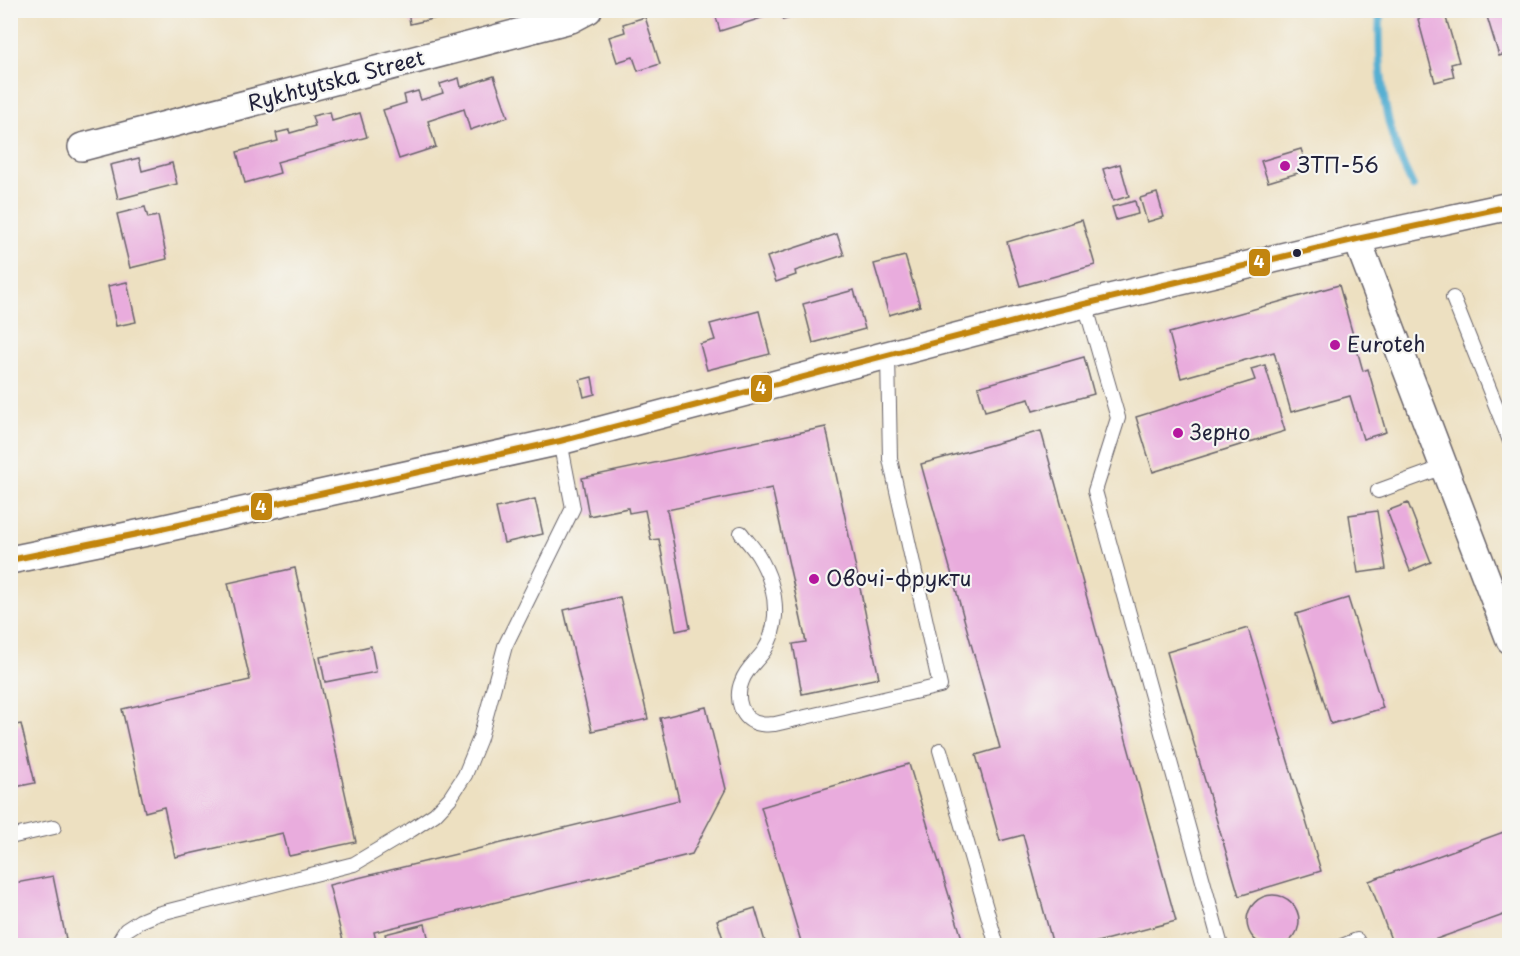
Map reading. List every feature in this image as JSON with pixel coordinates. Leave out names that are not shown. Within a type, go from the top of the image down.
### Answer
[{"type":"street","name":"Rykhtytska Street","points":[[82,147],[571,20],[588,10]]},
{"type":"street","points":[[10,560],[560,441],[1085,304],[1357,239],[1509,206]]},
{"type":"street","points":[[1357,239],[1509,640]]},
{"type":"lane","points":[[1453,298],[1509,441]]},
{"type":"lane","points":[[1085,304],[1118,418],[1095,491],[1221,945]]},
{"type":"lane","points":[[741,533],[758,555],[775,598],[775,618],[771,636],[765,651],[742,679],[738,694],[742,710],[748,719],[760,724],[775,724],[940,686],[890,459],[888,355]]},
{"type":"lane","points":[[116,945],[126,930],[157,914],[354,864],[435,814],[450,798],[465,775],[480,738],[505,646],[573,508],[560,441]]},
{"type":"lane","points":[[1378,491],[1444,468]]},
{"type":"lane","points":[[940,750],[997,945]]},
{"type":"lane","points":[[10,837],[54,827]]},
{"type":"lane","points":[[1342,945],[1357,940]]},
{"type":"building","points":[[408,10],[459,10],[459,13],[410,24]]},
{"type":"building","points":[[714,10],[773,10],[774,14],[720,31]]},
{"type":"building","points":[[780,10],[792,10],[794,17],[783,20]]},
{"type":"building","points":[[1485,10],[1509,10],[1509,53],[1499,56]]},
{"type":"building","points":[[1444,11],[1459,62],[1451,64],[1454,77],[1435,82],[1418,19]]},
{"type":"building","points":[[645,17],[660,64],[638,71],[633,57],[617,62],[609,37],[625,32],[623,24]]},
{"type":"building","points":[[494,76],[508,117],[470,130],[464,109],[428,121],[436,147],[399,159],[383,110],[406,103],[404,95],[418,91],[421,100],[443,93],[440,84],[459,78],[461,87]]},
{"type":"building","points":[[330,112],[332,121],[360,113],[367,137],[277,162],[280,173],[245,183],[237,152],[278,141],[276,133],[289,130],[290,133],[315,126],[312,116]]},
{"type":"building","name":"ЗТП-56","points":[[1301,149],[1308,170],[1268,182],[1261,161]]},
{"type":"building","points":[[139,158],[142,171],[172,163],[177,184],[118,199],[110,165]]},
{"type":"building","points":[[1120,164],[1129,196],[1113,201],[1103,169]]},
{"type":"building","points":[[1157,193],[1164,217],[1147,222],[1140,198]]},
{"type":"building","points":[[1135,201],[1138,214],[1116,220],[1112,207]]},
{"type":"building","points":[[145,207],[148,218],[158,216],[167,259],[130,268],[117,214]]},
{"type":"building","points":[[1082,220],[1095,265],[1020,286],[1007,242]]},
{"type":"building","points":[[837,234],[844,255],[795,271],[796,275],[776,282],[767,257]]},
{"type":"building","points":[[905,256],[920,306],[889,315],[874,264]]},
{"type":"building","points":[[127,282],[136,322],[116,326],[108,286]]},
{"type":"building","points":[[1339,285],[1363,371],[1368,369],[1386,432],[1363,439],[1350,396],[1291,412],[1274,352],[1181,378],[1169,333]]},
{"type":"building","points":[[854,290],[865,329],[813,343],[803,304]]},
{"type":"building","points":[[759,311],[770,354],[707,370],[700,344],[715,340],[710,324]]},
{"type":"building","points":[[1084,357],[1094,394],[1033,411],[1029,399],[985,411],[978,387]]},
{"type":"building","points":[[1265,365],[1285,431],[1153,472],[1136,417],[1255,380],[1251,369]]},
{"type":"building","points":[[592,377],[595,394],[584,397],[580,380]]},
{"type":"building","points":[[826,427],[879,678],[802,694],[793,644],[806,642],[772,488],[667,510],[690,628],[676,631],[659,539],[651,540],[645,510],[629,513],[628,508],[589,516],[582,478]]},
{"type":"building","points":[[1041,431],[1176,921],[1086,945],[1053,945],[1023,835],[1000,841],[976,755],[1000,748],[921,464]]},
{"type":"building","points":[[535,499],[543,534],[504,543],[496,508]]},
{"type":"building","points":[[1408,503],[1431,562],[1410,571],[1387,511]]},
{"type":"building","points":[[1377,511],[1386,569],[1358,573],[1349,515]]},
{"type":"building","points":[[295,568],[356,842],[289,856],[283,833],[175,857],[164,807],[145,812],[122,709],[250,680],[228,583]]},
{"type":"building","points":[[620,597],[648,719],[592,731],[564,610]]},
{"type":"building","points":[[1348,598],[1383,708],[1331,724],[1296,614]]},
{"type":"building","points":[[1248,628],[1321,871],[1239,896],[1167,652]]},
{"type":"building","points":[[371,646],[376,672],[325,682],[320,657]]},
{"type":"building","points":[[706,707],[726,789],[692,854],[374,932],[377,945],[344,945],[329,885],[679,800],[660,718]]},
{"type":"building","points":[[21,724],[35,783],[10,788],[10,726]]},
{"type":"building","points":[[909,764],[964,945],[802,945],[761,807]]},
{"type":"building","points":[[1509,830],[1509,913],[1420,945],[1393,945],[1369,881]]},
{"type":"building","points":[[53,876],[66,939],[35,945],[10,945],[10,884]]},
{"type":"building","points":[[1273,895],[1287,899],[1295,907],[1299,921],[1295,935],[1287,943],[1273,947],[1259,943],[1251,935],[1247,921],[1251,907],[1259,899]]},
{"type":"building","points":[[755,908],[766,945],[725,945],[717,920]]},
{"type":"building","points":[[425,924],[430,945],[388,945],[385,934]]},
{"type":"waterway","points":[[1380,10],[1380,64],[1384,100],[1392,135],[1413,186]]},
{"type":"transit line","name":"4","points":[[10,560],[560,441],[1051,312],[1357,239],[1510,206]]},
{"type":"place","name":"ЗТП-56","points":[[1285,166]]},
{"type":"place","name":"Euroteh","points":[[1335,345]]},
{"type":"place","name":"Зерно","points":[[1178,433]]},
{"type":"place","name":"Овочі-фрукти","points":[[814,579]]}]
